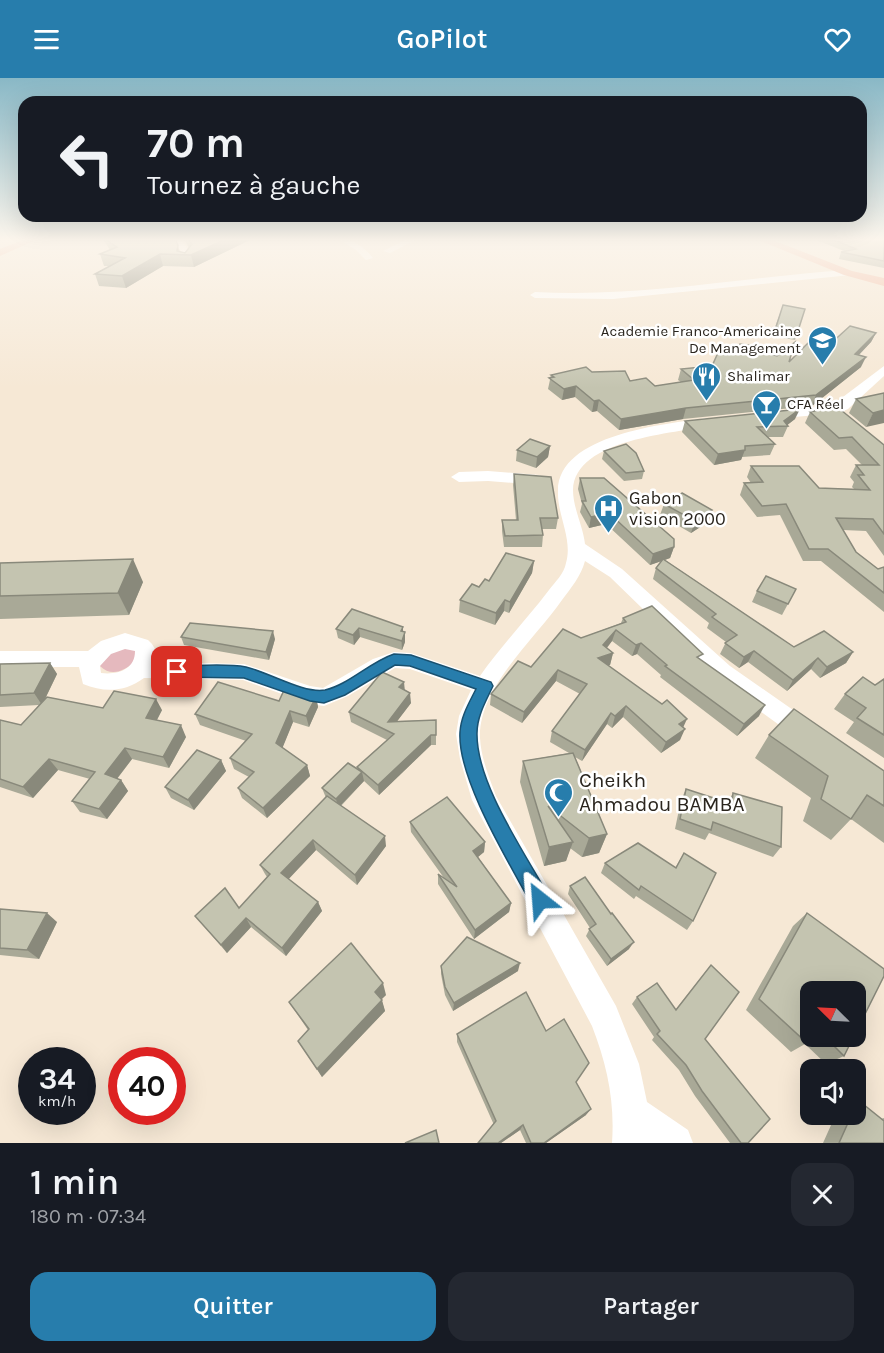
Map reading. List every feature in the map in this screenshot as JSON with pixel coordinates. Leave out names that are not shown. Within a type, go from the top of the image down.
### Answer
[{"type":"street","points":[[535,295],[606,297],[678,289]]},
{"type":"street","points":[[754,416],[839,414],[843,406],[884,370]]},
{"type":"street","points":[[675,1143],[631,1128],[627,1078],[605,1017],[485,800],[474,768],[468,732],[472,714],[485,686],[568,578],[577,559],[577,547],[567,506],[568,473],[580,460],[612,443],[667,429],[724,419]]},
{"type":"street","points":[[459,477],[488,476],[566,482]]},
{"type":"street","points":[[577,547],[616,573],[722,672],[826,744]]},
{"type":"street","points":[[125,641],[141,645],[147,656],[139,670],[123,680],[105,683],[92,678],[88,666],[92,659],[106,647],[125,641]]},
{"type":"street","points":[[0,659],[92,659]]},
{"type":"street","points":[[139,670],[244,672],[310,695],[324,696],[340,690],[380,665],[394,660],[411,661],[485,686]]},
{"type":"shaded area","points":[[137,648],[136,661],[123,670],[109,672],[100,666],[101,657],[109,649]]},
{"type":"building","points":[[783,305],[805,309],[798,331],[776,327]]},
{"type":"building","points":[[850,326],[876,333],[855,354],[866,357],[816,395],[686,408],[621,419],[599,400],[594,401],[576,386],[564,389],[549,378],[554,377],[551,375],[586,367],[592,372],[625,371],[630,381],[646,378],[655,386],[694,380],[681,369],[712,366],[721,346],[739,349],[740,344],[756,346],[756,350],[777,356],[795,342],[789,362],[810,341],[828,346]]},
{"type":"building","points":[[884,393],[884,410],[873,413],[856,399]]},
{"type":"building","points":[[836,406],[884,445],[884,534],[873,519],[836,518],[856,552],[878,569],[884,567],[884,593],[828,549],[809,549],[786,504],[762,506],[744,483],[763,482],[751,466],[799,466],[819,488],[870,490],[858,475],[864,475],[856,465],[879,465],[852,437],[839,438],[810,412]]},
{"type":"building","points":[[800,409],[784,421],[788,426],[757,427],[775,444],[745,446],[745,450],[718,454],[685,421]]},
{"type":"building","points":[[530,439],[550,446],[537,457],[517,450]]},
{"type":"building","points":[[626,444],[636,453],[644,471],[626,473],[604,451]]},
{"type":"building","points":[[514,474],[551,477],[558,518],[540,518],[543,535],[505,536],[502,520],[518,520]]},
{"type":"building","points":[[580,478],[604,478],[674,539],[674,547],[653,554],[609,513],[591,517],[582,501],[586,501]]},
{"type":"building","points":[[682,493],[712,510],[695,521],[664,504]]},
{"type":"building","points":[[506,553],[534,561],[510,602],[505,600],[496,613],[460,600],[472,584],[479,587],[485,579],[489,581]]},
{"type":"building","points":[[133,559],[118,593],[0,596],[0,563]]},
{"type":"building","points":[[663,559],[794,647],[824,631],[853,652],[827,667],[818,658],[793,680],[754,651],[744,657],[725,643],[737,635],[712,617],[716,614],[656,568]]},
{"type":"building","points":[[766,576],[796,589],[788,604],[757,591]]},
{"type":"building","points":[[652,606],[703,654],[697,657],[765,705],[744,724],[665,666],[667,665],[641,643],[636,645],[616,630],[603,645],[613,653],[598,658],[662,704],[667,700],[687,719],[679,724],[685,729],[666,742],[626,706],[615,716],[611,713],[585,750],[552,731],[587,684],[558,670],[524,712],[491,694],[518,661],[531,667],[563,629],[581,638],[626,622],[623,618]]},
{"type":"building","points":[[352,609],[403,627],[401,631],[405,632],[402,641],[359,628],[353,635],[336,629]]},
{"type":"building","points":[[190,623],[273,631],[266,652],[181,637]]},
{"type":"building","points":[[50,663],[34,693],[0,695],[0,664]]},
{"type":"building","points":[[382,672],[404,682],[399,687],[410,693],[388,722],[436,720],[436,735],[431,735],[378,785],[357,767],[394,734],[349,712]]},
{"type":"building","points":[[863,677],[875,685],[884,679],[884,735],[857,718],[866,708],[845,694]]},
{"type":"building","points":[[218,682],[279,701],[285,688],[316,697],[306,716],[290,711],[276,743],[307,765],[263,808],[238,788],[254,772],[230,758],[252,734],[195,714]]},
{"type":"building","points":[[114,691],[156,699],[146,718],[181,725],[163,757],[125,748],[105,774],[121,780],[99,809],[72,801],[95,772],[49,759],[23,787],[0,779],[0,720],[21,725],[47,697],[103,708]]},
{"type":"building","points":[[794,709],[884,771],[884,806],[867,795],[851,819],[821,799],[828,776],[769,735]]},
{"type":"building","points":[[197,750],[221,760],[188,800],[165,787]]},
{"type":"building","points":[[573,753],[607,834],[589,838],[548,806],[573,842],[549,847],[523,761]]},
{"type":"building","points":[[348,763],[362,772],[336,799],[322,788]]},
{"type":"building","points":[[686,789],[732,804],[733,793],[782,807],[781,847],[713,822],[711,830],[680,819]]},
{"type":"building","points":[[327,796],[385,836],[355,875],[313,840],[281,873],[318,902],[282,948],[246,918],[221,945],[195,916],[225,888],[239,908],[270,874],[260,865]]},
{"type":"building","points":[[447,797],[485,842],[473,851],[511,903],[475,930],[438,874],[457,887],[410,822]]},
{"type":"building","points":[[638,843],[676,868],[684,853],[716,873],[693,921],[641,886],[639,890],[605,863]]},
{"type":"building","points":[[585,877],[634,942],[611,959],[589,929],[596,924],[570,886]]},
{"type":"building","points":[[0,909],[47,913],[27,950],[0,948]]},
{"type":"building","points":[[807,913],[884,969],[884,976],[866,1012],[866,981],[800,981],[800,1037],[759,999]]},
{"type":"building","points":[[467,937],[520,963],[454,1003],[445,987],[441,966]]},
{"type":"building","points":[[351,943],[383,983],[375,992],[382,1000],[317,1069],[298,1041],[309,1029],[289,1002]]},
{"type":"building","points":[[711,965],[739,992],[705,1039],[770,1119],[748,1143],[741,1143],[702,1091],[686,1065],[657,1034],[660,1031],[637,997],[657,983],[676,1010]]},
{"type":"building","points":[[526,992],[546,1031],[564,1019],[589,1063],[576,1082],[591,1109],[544,1143],[531,1143],[523,1125],[498,1143],[478,1143],[496,1121],[457,1034]]},
{"type":"building","points":[[835,1047],[848,1047],[844,1056]]},
{"type":"building","points":[[866,1106],[884,1121],[884,1143],[839,1143],[847,1125],[866,1125]]},
{"type":"building","points":[[436,1130],[439,1143],[405,1143]]},
{"type":"place","name":"Academie Franco-Americaine De Management","points":[[822,366]]},
{"type":"place","name":"Shalimar","points":[[706,402]]},
{"type":"place","name":"CFA Réel","points":[[766,430]]},
{"type":"place","name":"Gabon vision 2000","points":[[608,534]]},
{"type":"place","name":"Cheikh Ahmadou BAMBA","points":[[558,818]]},
{"type":"route","points":[[177,672],[244,672],[310,695],[324,696],[340,690],[380,665],[394,660],[411,661],[485,686],[472,714],[468,732],[474,768],[485,800],[540,900]]}]
